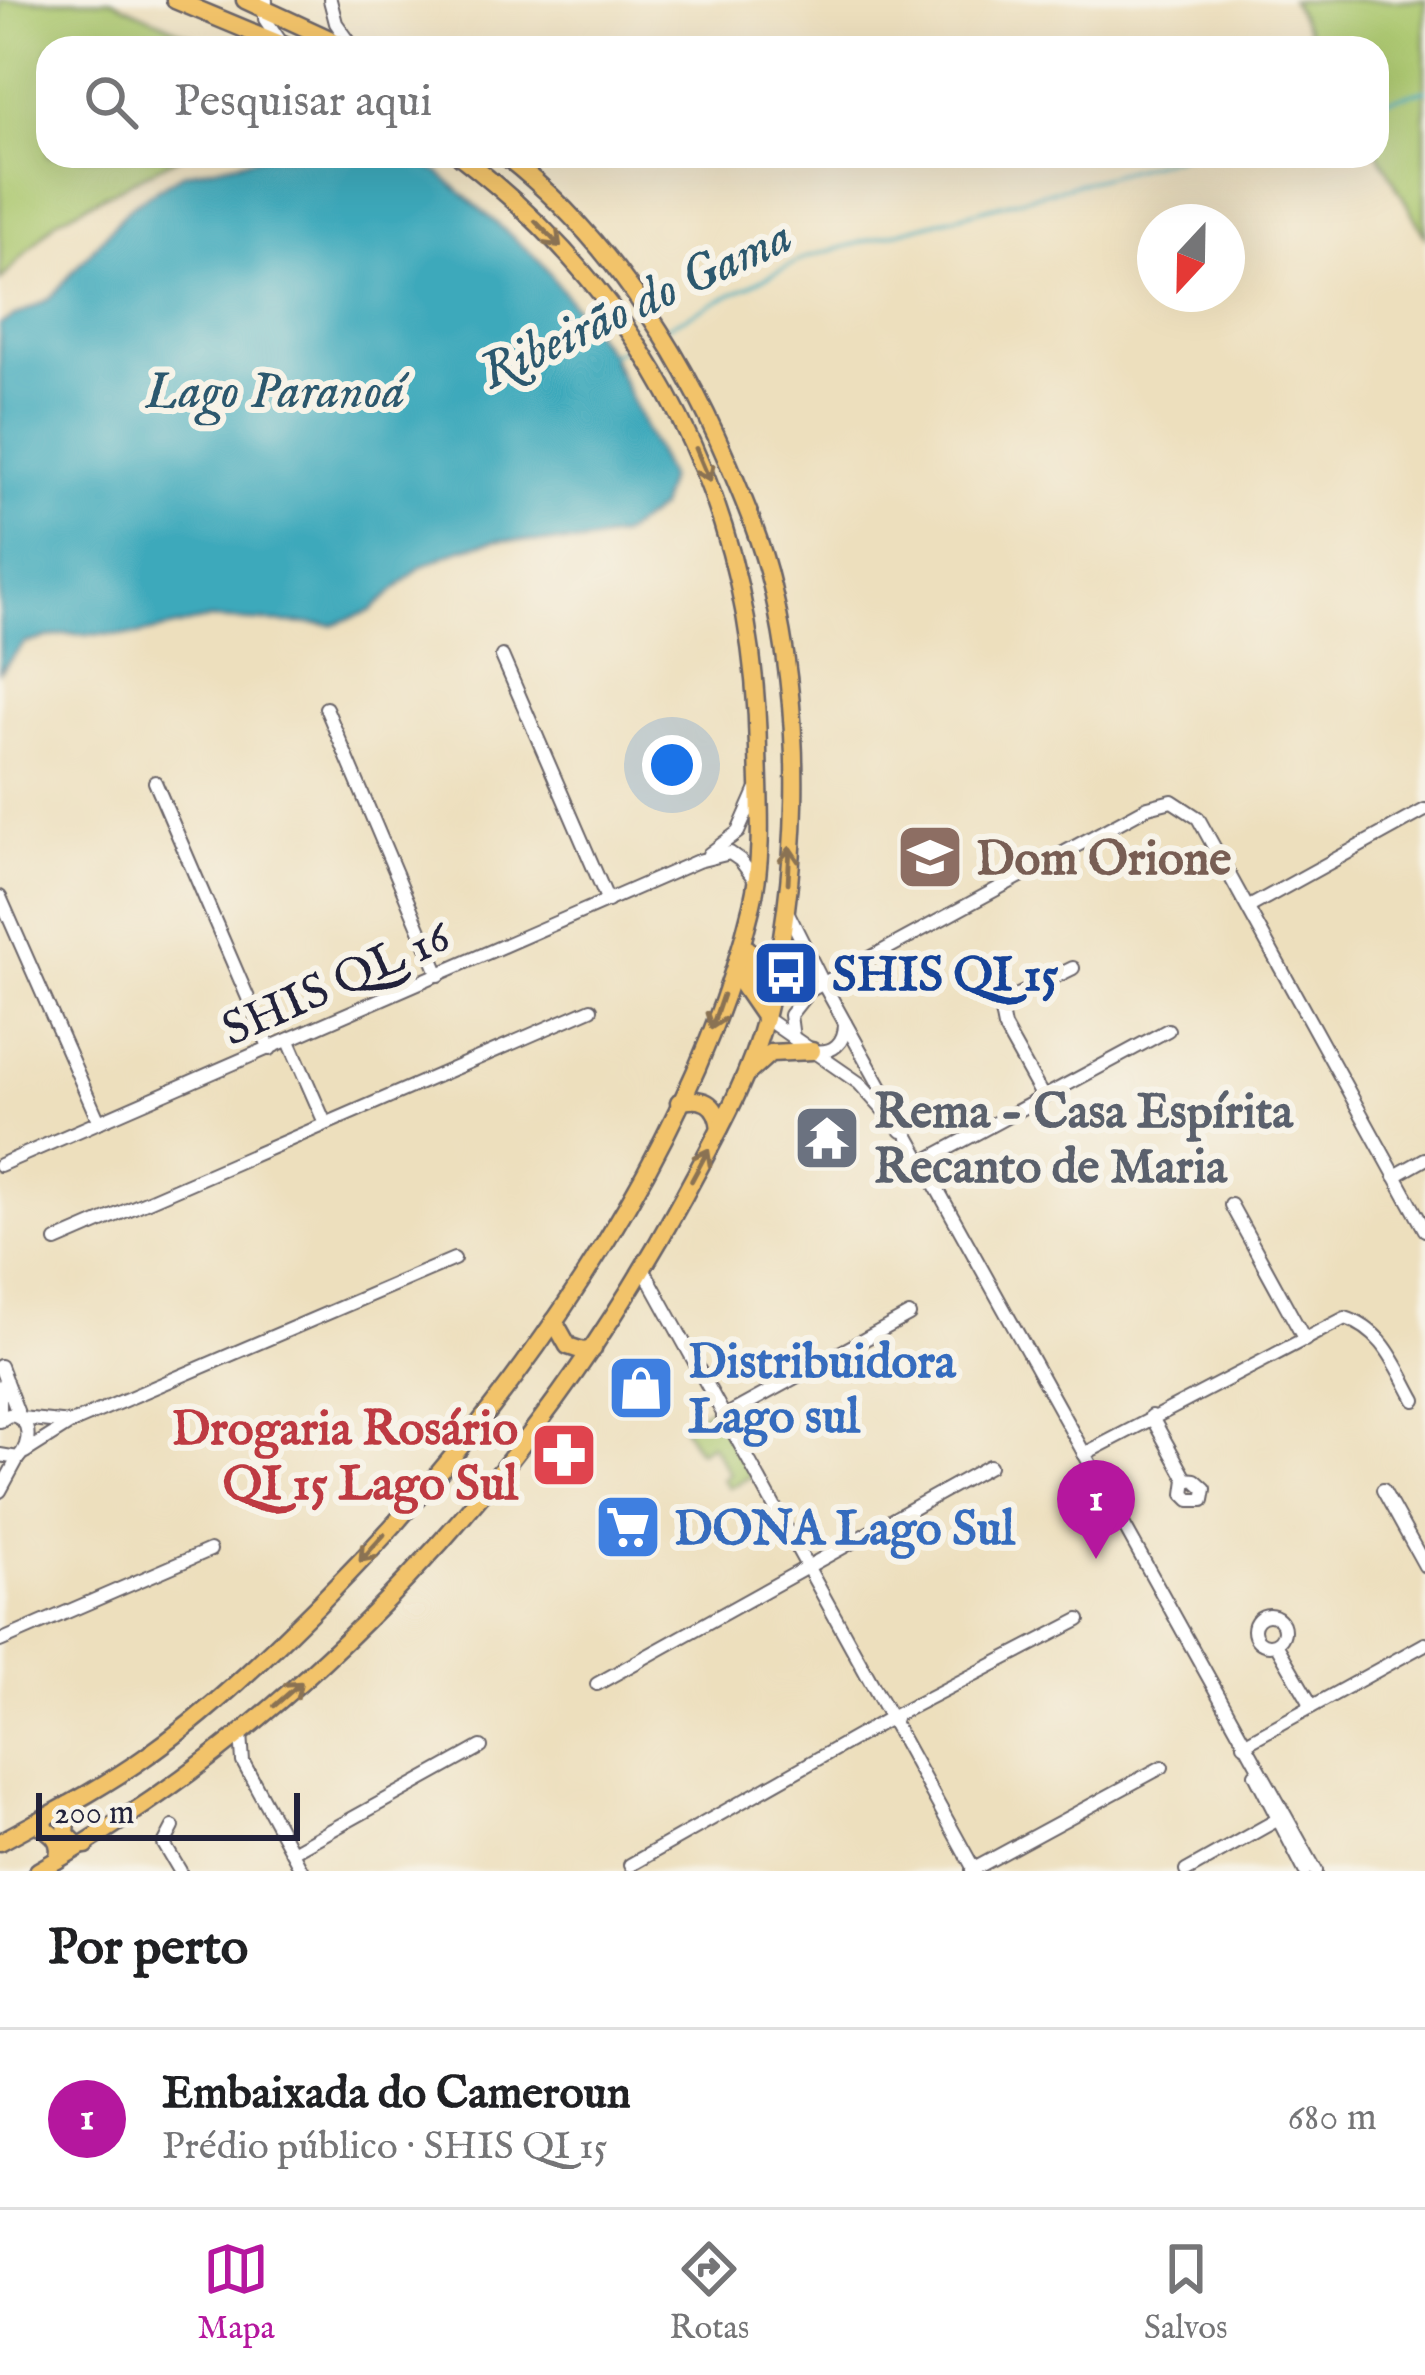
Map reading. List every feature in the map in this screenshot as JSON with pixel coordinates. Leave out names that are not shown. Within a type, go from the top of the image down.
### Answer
[{"type":"main road","points":[[175,0],[262,36]]},
{"type":"main road","points":[[258,2],[327,36]]},
{"type":"main road","points":[[474,168],[543,228],[625,326],[703,463],[716,499],[741,586],[758,693],[755,880],[742,977],[746,994],[765,1018]]},
{"type":"main road","points":[[38,1871],[86,1845],[217,1753],[327,1659],[413,1572],[593,1348],[644,1270],[720,1129],[765,1018],[787,910],[793,794],[790,693],[772,587],[745,501],[709,418],[670,351],[602,250],[521,168]]},
{"type":"main road","points":[[758,693],[770,682],[784,685],[790,693]]},
{"type":"main road","points":[[0,1842],[145,1758],[248,1676],[356,1567],[461,1449],[554,1321],[629,1201],[708,1038],[753,901]]},
{"type":"main road","points":[[739,1088],[770,1053],[812,1051]]},
{"type":"main road","points":[[679,1102],[694,1098],[712,1105],[720,1129]]},
{"type":"main road","points":[[554,1321],[568,1346],[583,1351],[593,1348]]},
{"type":"main road","points":[[68,1805],[66,1834],[76,1844],[86,1845]]},
{"type":"main road","points":[[35,1823],[55,1837],[61,1851],[57,1860]]},
{"type":"street","points":[[330,0],[344,36]]},
{"type":"street","points":[[258,2],[276,36]]},
{"type":"street","points":[[502,656],[608,901]]},
{"type":"street","points":[[326,708],[439,975]]},
{"type":"street","points":[[155,782],[270,1049]]},
{"type":"street","name":"SHIS QL 16","points":[[0,1165],[698,861],[738,832],[759,782]]},
{"type":"street","points":[[793,1038],[794,1006],[809,992],[1148,807],[1166,801],[1182,805],[1198,818],[1250,908],[1425,1230]]},
{"type":"street","points":[[1250,908],[1425,810]]},
{"type":"street","points":[[698,861],[732,854],[755,880]]},
{"type":"street","points":[[0,896],[99,1122]]},
{"type":"street","points":[[787,910],[1245,1747],[1248,1761],[1316,1871]]},
{"type":"street","points":[[1043,1097],[1004,1028],[1001,1012],[1010,999],[1073,968]]},
{"type":"street","points":[[56,1241],[591,1009]]},
{"type":"street","points":[[765,1018],[859,1083],[923,1157]]},
{"type":"street","points":[[812,1051],[837,1046],[845,1031],[844,1018]]},
{"type":"street","points":[[923,1157],[1168,1030]]},
{"type":"street","points":[[289,1041],[325,1123]]},
{"type":"street","points":[[1395,1176],[1425,1159]]},
{"type":"street","points":[[1231,1204],[1305,1340]]},
{"type":"street","points":[[0,1455],[21,1455],[71,1423],[454,1259]]},
{"type":"street","points":[[644,1270],[973,1870],[1162,1767]]},
{"type":"street","points":[[631,1290],[656,1294]]},
{"type":"street","points":[[723,1418],[909,1315]]},
{"type":"street","points":[[1084,1454],[1345,1318],[1367,1325],[1381,1340],[1415,1400]]},
{"type":"street","points":[[0,1366],[28,1438],[0,1491]]},
{"type":"street","points":[[0,1386],[0,1419],[8,1415],[71,1423]]},
{"type":"street","points":[[1151,1416],[1186,1478]]},
{"type":"street","points":[[597,1684],[989,1466]]},
{"type":"street","points":[[1383,1490],[1425,1566]]},
{"type":"street","points":[[0,1641],[210,1550]]},
{"type":"street","points":[[630,1865],[890,1718],[1079,1620]]},
{"type":"street","points":[[1276,1644],[1312,1706]]},
{"type":"street","points":[[1245,1747],[1425,1644]]},
{"type":"street","points":[[241,1733],[243,1762]]},
{"type":"street","points":[[292,1852],[481,1747]]},
{"type":"street","points":[[217,1753],[236,1755],[243,1762],[302,1871]]},
{"type":"street","points":[[1186,1871],[1207,1866],[1281,1818]]},
{"type":"street","points":[[1281,1818],[1305,1871]]},
{"type":"street","points":[[173,1827],[164,1844],[180,1871]]},
{"type":"green space","points":[[0,0],[111,0],[192,36],[36,36],[36,168],[158,168],[57,220],[0,281]]},
{"type":"green space","points":[[1291,0],[1425,0],[1425,236],[1387,168],[1389,36],[1311,36]]},
{"type":"green space","points":[[710,1408],[752,1476],[729,1488],[723,1479],[730,1474],[711,1444],[698,1451],[681,1424]]},
{"type":"water","name":"Lago Paranoá","points":[[210,168],[429,168],[439,173],[540,261],[610,354],[668,477],[659,508],[620,536],[582,543],[497,540],[461,549],[422,566],[371,611],[332,625],[210,619],[137,635],[64,634],[25,643],[0,671],[0,324],[49,299],[131,206],[182,174]]},
{"type":"waterway","name":"Ribeirão do Gama","points":[[1389,100],[1425,90]]},
{"type":"waterway","name":"Ribeirão do Gama","points":[[666,327],[807,257],[1137,168]]},
{"type":"waterway","name":"Ribeirão do Gama","points":[[607,356],[631,344]]},
{"type":"place","name":"Dom Orione","points":[[930,857]]},
{"type":"place","name":"SHIS QI 15","points":[[786,973]]},
{"type":"place","name":"Rema - Casa Espírita Recanto de Maria","points":[[827,1138]]},
{"type":"place","name":"Distribuidora Lago sul","points":[[641,1388]]},
{"type":"place","name":"Drogaria Rosário QI 15 Lago Sul","points":[[564,1455]]},
{"type":"place","name":"DONA Lago Sul","points":[[628,1527]]},
{"type":"place","name":"Embaixada do Cameroun","points":[[1096,1559]]}]
